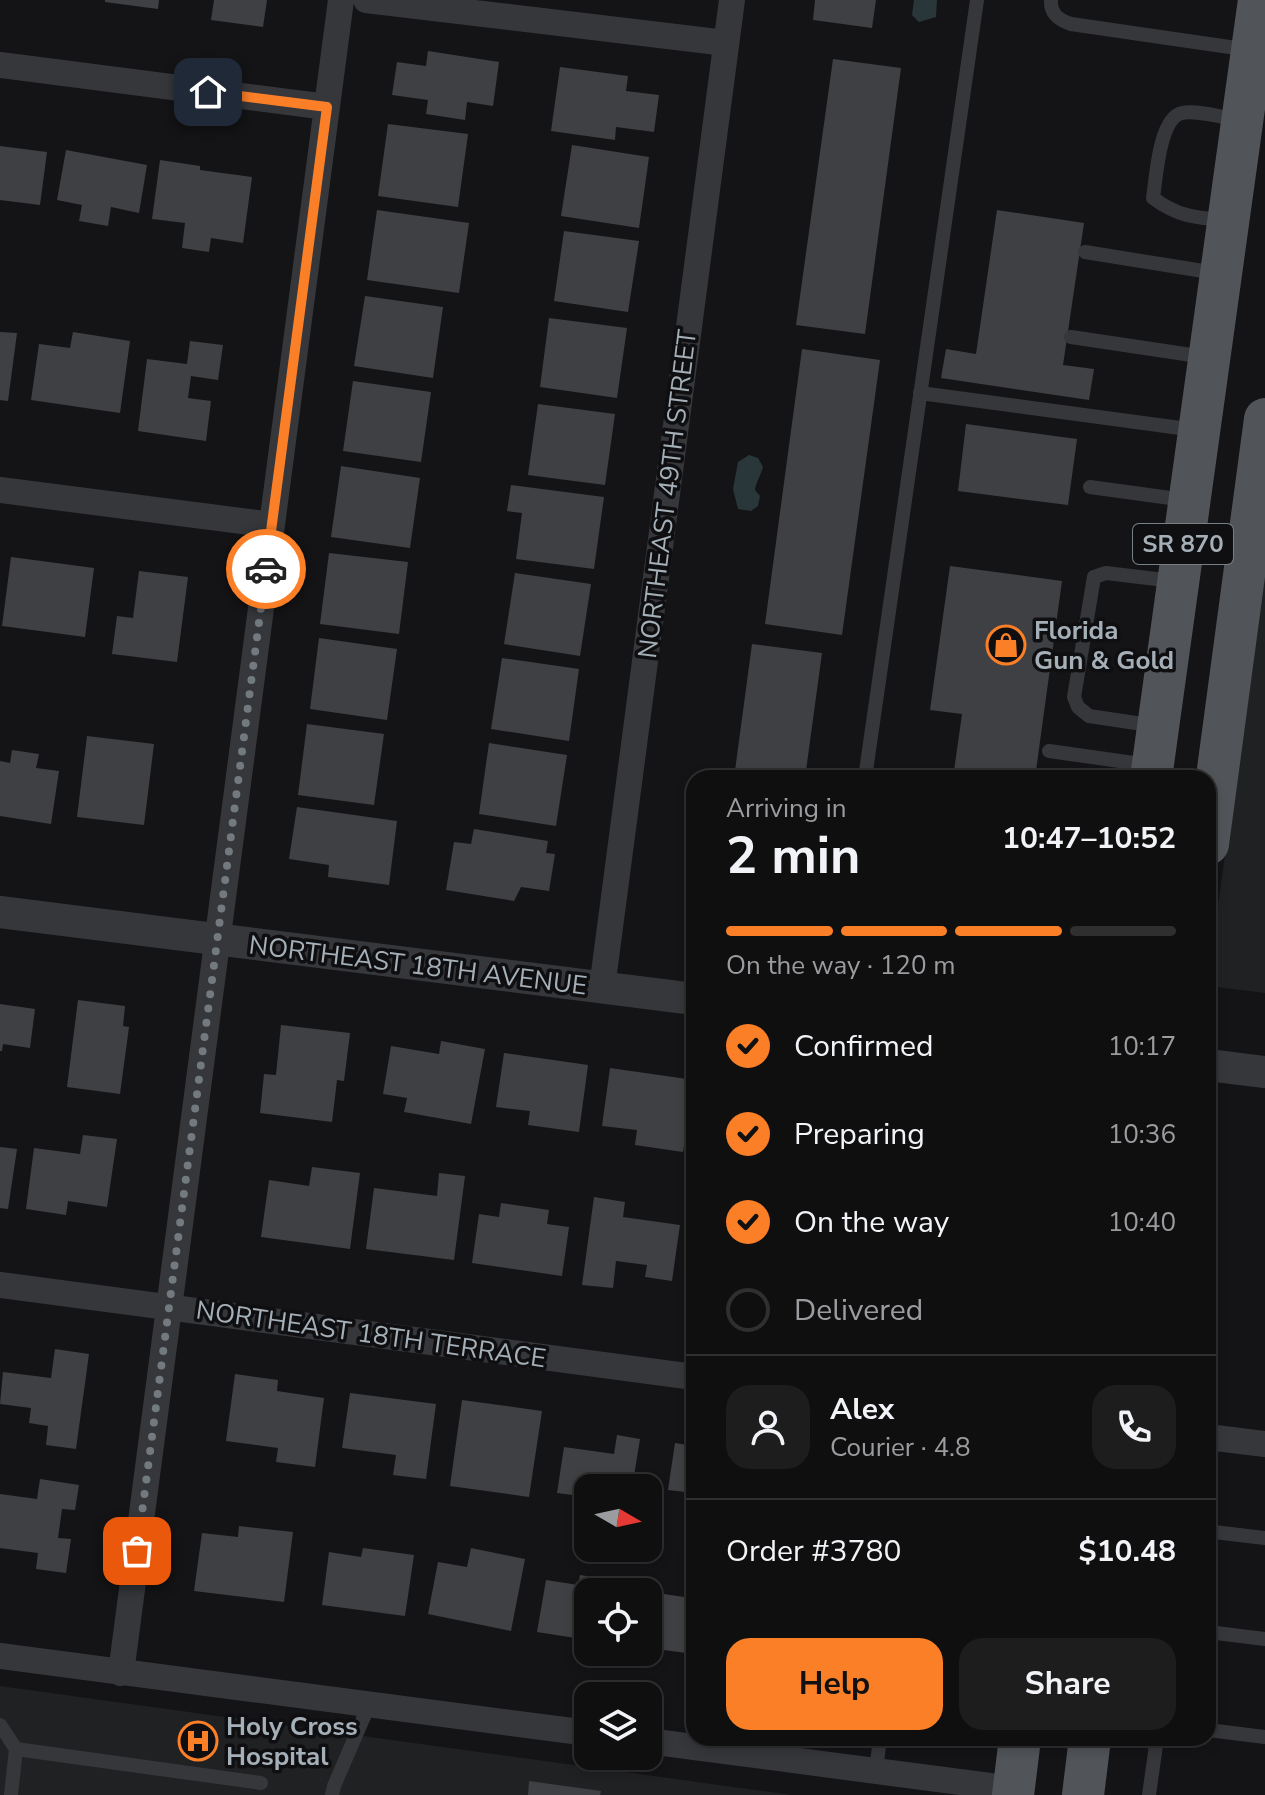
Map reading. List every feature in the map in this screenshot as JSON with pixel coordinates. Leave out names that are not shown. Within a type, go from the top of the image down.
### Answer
[{"type":"main road","name":"SR 870","points":[[1153,757],[1259,0]]},
{"type":"main road","name":"SR 870","points":[[1216,784],[1265,419]]},
{"type":"main road","points":[[1013,1792],[1019,1746]]},
{"type":"main road","points":[[1083,1795],[1089,1746]]},
{"type":"street","points":[[121,1673],[341,0]]},
{"type":"street","points":[[366,0],[726,43]]},
{"type":"street","name":"NORTHEAST 49TH STREET","points":[[602,988],[732,0]]},
{"type":"street","points":[[0,65],[327,107]]},
{"type":"street","points":[[0,490],[272,525]]},
{"type":"street","name":"NORTHEAST 18TH AVENUE","points":[[0,912],[686,998]]},
{"type":"street","points":[[1216,1066],[1265,1072]]},
{"type":"street","name":"NORTHEAST 18TH TERRACE","points":[[0,1285],[686,1376]]},
{"type":"street","points":[[1216,1438],[1265,1444]]},
{"type":"street","points":[[0,1656],[574,1731]]},
{"type":"street","points":[[662,1743],[1013,1792]]},
{"type":"lane","points":[[866,770],[977,0]]},
{"type":"lane","points":[[1051,0],[1054,14],[1071,24],[1252,50]]},
{"type":"lane","points":[[1228,220],[1191,218],[1163,206],[1153,198],[1162,139],[1176,115],[1184,112],[1242,120]]},
{"type":"lane","points":[[1085,252],[1221,274]]},
{"type":"lane","points":[[1071,337],[1209,357]]},
{"type":"lane","points":[[920,393],[1199,431]]},
{"type":"lane","points":[[1090,487],[1189,501]]},
{"type":"lane","points":[[1153,757],[1089,716],[1078,707],[1074,697],[1094,577],[1106,573],[1178,581]]},
{"type":"lane","points":[[1049,751],[1153,757]]},
{"type":"lane","points":[[1216,1532],[1265,1538]]},
{"type":"lane","points":[[1216,1633],[1265,1639]]},
{"type":"lane","points":[[332,1795],[369,1705]]},
{"type":"lane","points":[[0,1725],[16,1749],[11,1795]]},
{"type":"lane","points":[[1216,1731],[1265,1737]]},
{"type":"lane","points":[[876,1771],[879,1746]]},
{"type":"lane","points":[[1149,1795],[1156,1746]]},
{"type":"lane","points":[[16,1749],[261,1783]]},
{"type":"shaded area","points":[[914,0],[937,0],[936,17],[919,22],[912,15]]},
{"type":"shaded area","points":[[749,455],[758,458],[763,467],[755,490],[760,496],[758,506],[751,511],[738,509],[733,489],[738,462]]},
{"type":"shaded area","points":[[1265,558],[1265,993],[1216,987],[1216,921]]},
{"type":"shaded area","name":"Holy Cross Hospital","points":[[0,1686],[574,1765],[574,1770],[610,1770],[792,1795],[0,1795]]},
{"type":"building","points":[[105,0],[159,0],[158,9]]},
{"type":"building","points":[[214,0],[267,0],[263,27],[211,20]]},
{"type":"building","points":[[815,0],[876,0],[872,28],[813,20]]},
{"type":"building","points":[[428,51],[499,62],[493,106],[467,102],[465,120],[426,114],[428,100],[392,95],[397,62],[426,66]]},
{"type":"building","points":[[833,59],[901,68],[865,334],[796,325]]},
{"type":"building","points":[[560,67],[628,76],[626,91],[659,95],[654,132],[616,127],[615,140],[551,131]]},
{"type":"building","points":[[388,124],[468,134],[458,207],[378,196]]},
{"type":"building","points":[[572,145],[649,157],[639,228],[561,216]]},
{"type":"building","points":[[0,146],[47,152],[40,205],[0,200]]},
{"type":"building","points":[[66,150],[147,165],[139,213],[111,207],[108,226],[79,221],[82,205],[57,200]]},
{"type":"building","points":[[160,160],[200,166],[200,170],[252,177],[243,243],[211,238],[209,252],[182,248],[185,223],[152,219]]},
{"type":"building","points":[[377,210],[469,223],[459,293],[367,280]]},
{"type":"building","points":[[997,210],[1084,223],[1063,365],[1094,369],[1089,400],[941,378],[946,349],[976,354]]},
{"type":"building","points":[[564,231],[639,241],[628,312],[554,301]]},
{"type":"building","points":[[365,296],[443,307],[433,378],[354,366]]},
{"type":"building","points":[[549,318],[627,328],[617,398],[540,387]]},
{"type":"building","points":[[0,332],[17,333],[8,401],[0,400]]},
{"type":"building","points":[[73,332],[130,341],[120,413],[31,400],[39,344],[70,348]]},
{"type":"building","points":[[190,341],[223,345],[218,380],[191,376],[188,398],[211,401],[206,441],[138,431],[147,359],[187,364]]},
{"type":"building","points":[[802,349],[880,360],[842,635],[765,624]]},
{"type":"building","points":[[353,381],[431,392],[421,462],[343,451]]},
{"type":"building","points":[[538,404],[615,414],[605,485],[528,475]]},
{"type":"building","points":[[966,424],[1077,439],[1068,505],[958,491]]},
{"type":"building","points":[[341,466],[420,478],[410,548],[331,537]]},
{"type":"building","points":[[511,485],[604,497],[594,569],[516,559],[522,513],[507,511]]},
{"type":"building","points":[[329,553],[408,562],[399,634],[320,624]]},
{"type":"building","points":[[11,557],[94,568],[85,637],[2,626]]},
{"type":"building","points":[[950,566],[1062,581],[1036,770],[954,770],[962,714],[930,710]]},
{"type":"building","points":[[139,571],[188,577],[177,662],[112,654],[117,616],[133,618]]},
{"type":"building","points":[[515,573],[591,584],[580,656],[504,644]]},
{"type":"building","points":[[319,638],[397,649],[387,720],[310,709]]},
{"type":"building","points":[[752,644],[822,653],[806,770],[735,770]]},
{"type":"building","points":[[502,658],[579,669],[569,741],[491,729]]},
{"type":"building","points":[[307,724],[384,734],[374,805],[298,795]]},
{"type":"building","points":[[87,736],[154,744],[144,825],[77,817]]},
{"type":"building","points":[[489,743],[567,755],[556,826],[479,814]]},
{"type":"building","points":[[12,750],[39,754],[36,768],[59,771],[51,824],[0,816],[0,761],[10,763]]},
{"type":"building","points":[[297,807],[397,821],[389,885],[328,877],[329,865],[289,859]]},
{"type":"building","points":[[474,829],[548,841],[546,853],[555,854],[549,891],[521,887],[514,901],[446,890],[454,842],[471,844]]},
{"type":"building","points":[[78,1000],[125,1006],[123,1026],[129,1027],[120,1094],[67,1087]]},
{"type":"building","points":[[0,1004],[35,1009],[30,1048],[3,1044],[0,1051]]},
{"type":"building","points":[[281,1025],[350,1033],[344,1081],[337,1080],[332,1122],[260,1113],[264,1074],[276,1075]]},
{"type":"building","points":[[441,1041],[485,1049],[471,1124],[404,1112],[407,1098],[383,1094],[391,1046],[439,1054]]},
{"type":"building","points":[[504,1053],[588,1065],[579,1132],[528,1125],[530,1111],[496,1107]]},
{"type":"building","points":[[610,1068],[686,1079],[683,1152],[635,1145],[637,1130],[602,1126]]},
{"type":"building","points":[[83,1135],[117,1139],[107,1207],[68,1201],[66,1215],[26,1209],[34,1148],[80,1154]]},
{"type":"building","points":[[0,1147],[17,1149],[8,1209],[0,1208]]},
{"type":"building","points":[[312,1167],[360,1173],[350,1249],[261,1237],[269,1180],[309,1186]]},
{"type":"building","points":[[439,1173],[465,1176],[454,1260],[366,1249],[374,1188],[437,1196]]},
{"type":"building","points":[[594,1197],[625,1202],[623,1217],[680,1225],[672,1281],[645,1277],[647,1265],[616,1261],[613,1288],[582,1285]]},
{"type":"building","points":[[501,1203],[549,1210],[547,1224],[569,1227],[562,1276],[472,1263],[479,1214],[499,1217]]},
{"type":"building","points":[[55,1349],[89,1354],[76,1449],[46,1445],[48,1426],[29,1423],[31,1408],[0,1404],[3,1372],[51,1378]]},
{"type":"building","points":[[235,1374],[278,1380],[277,1391],[324,1398],[315,1467],[276,1462],[278,1448],[226,1441]]},
{"type":"building","points":[[350,1393],[436,1404],[426,1479],[393,1475],[396,1455],[342,1448]]},
{"type":"building","points":[[462,1400],[542,1411],[529,1497],[450,1486]]},
{"type":"building","points":[[617,1435],[640,1439],[634,1474],[574,1474],[574,1495],[557,1493],[564,1447],[614,1454]]},
{"type":"building","points":[[675,1443],[686,1445],[686,1492],[668,1490]]},
{"type":"building","points":[[40,1479],[79,1485],[75,1510],[62,1509],[58,1538],[71,1539],[66,1573],[36,1569],[38,1553],[0,1548],[0,1494],[37,1499]]},
{"type":"building","points":[[239,1526],[293,1532],[284,1602],[194,1591],[202,1533],[238,1537]]},
{"type":"building","points":[[363,1548],[414,1555],[405,1616],[322,1605],[329,1552],[361,1557]]},
{"type":"building","points":[[471,1548],[525,1559],[511,1631],[428,1614],[438,1562],[467,1567]]},
{"type":"building","points":[[546,1580],[574,1584],[574,1638],[537,1632]]},
{"type":"building","points":[[686,1589],[686,1653],[662,1650],[662,1594],[684,1597]]},
{"type":"building","points":[[529,1781],[601,1791],[600,1795],[528,1795]]},
{"type":"way so far","points":[[137,1551],[266,569]]},
{"type":"place","name":"Florida Gun & Gold","points":[[1006,645]]},
{"type":"place","name":"Holy Cross Hospital","points":[[198,1741]]},
{"type":"route","points":[[208,92],[327,107],[266,569]]}]
